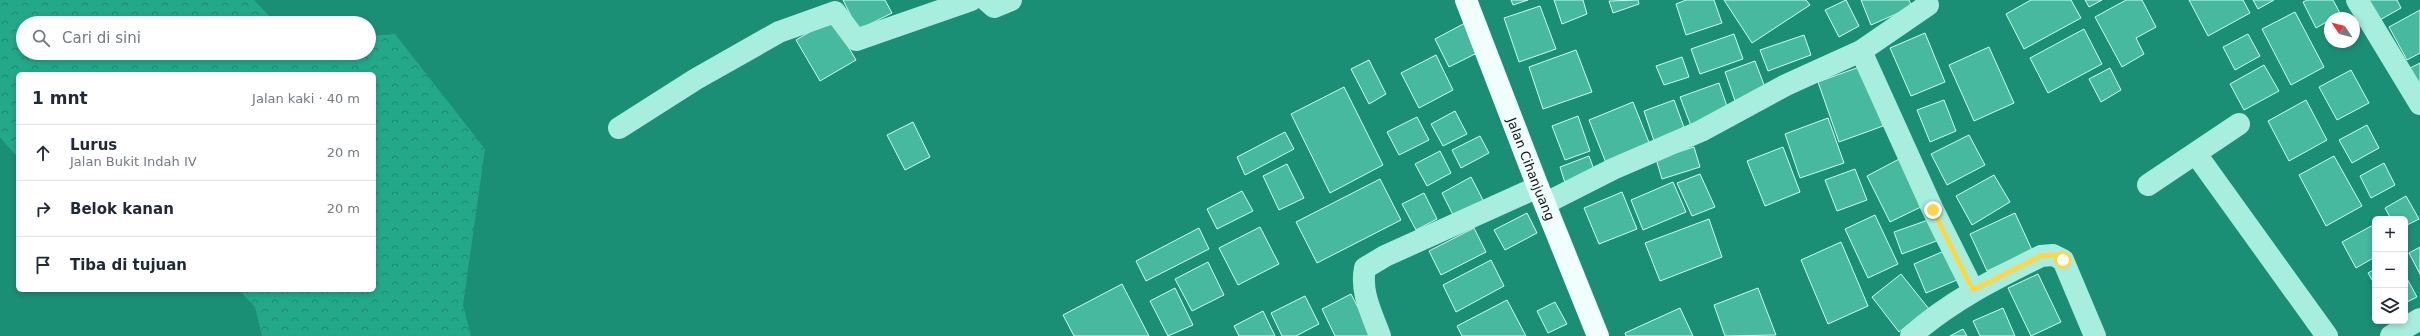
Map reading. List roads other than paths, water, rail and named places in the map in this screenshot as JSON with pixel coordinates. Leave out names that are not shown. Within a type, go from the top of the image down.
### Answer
[{"type":"main road","name":"Jalan Cihanjuang","points":[[1466,0],[1598,336]]},
{"type":"street","points":[[619,128],[696,79],[779,32],[835,12],[856,40],[971,0]]},
{"type":"street","points":[[986,0],[994,7],[1011,0]]},
{"type":"street","points":[[1380,336],[1365,294],[1363,280],[1365,268],[1385,256],[1613,169],[1701,131],[1786,85],[1861,51],[1928,5],[1926,0]]},
{"type":"street","points":[[2358,0],[2420,104]]},
{"type":"street","points":[[1861,51],[1933,210],[1973,290]]},
{"type":"street","points":[[2148,185],[2196,154],[2238,124]]},
{"type":"street","points":[[2196,154],[2327,336]]},
{"type":"street","points":[[1911,336],[1945,308],[1973,290],[2041,256],[2054,255],[2063,260],[2095,336]]},
{"type":"street","points":[[2391,336],[2420,319]]}]
